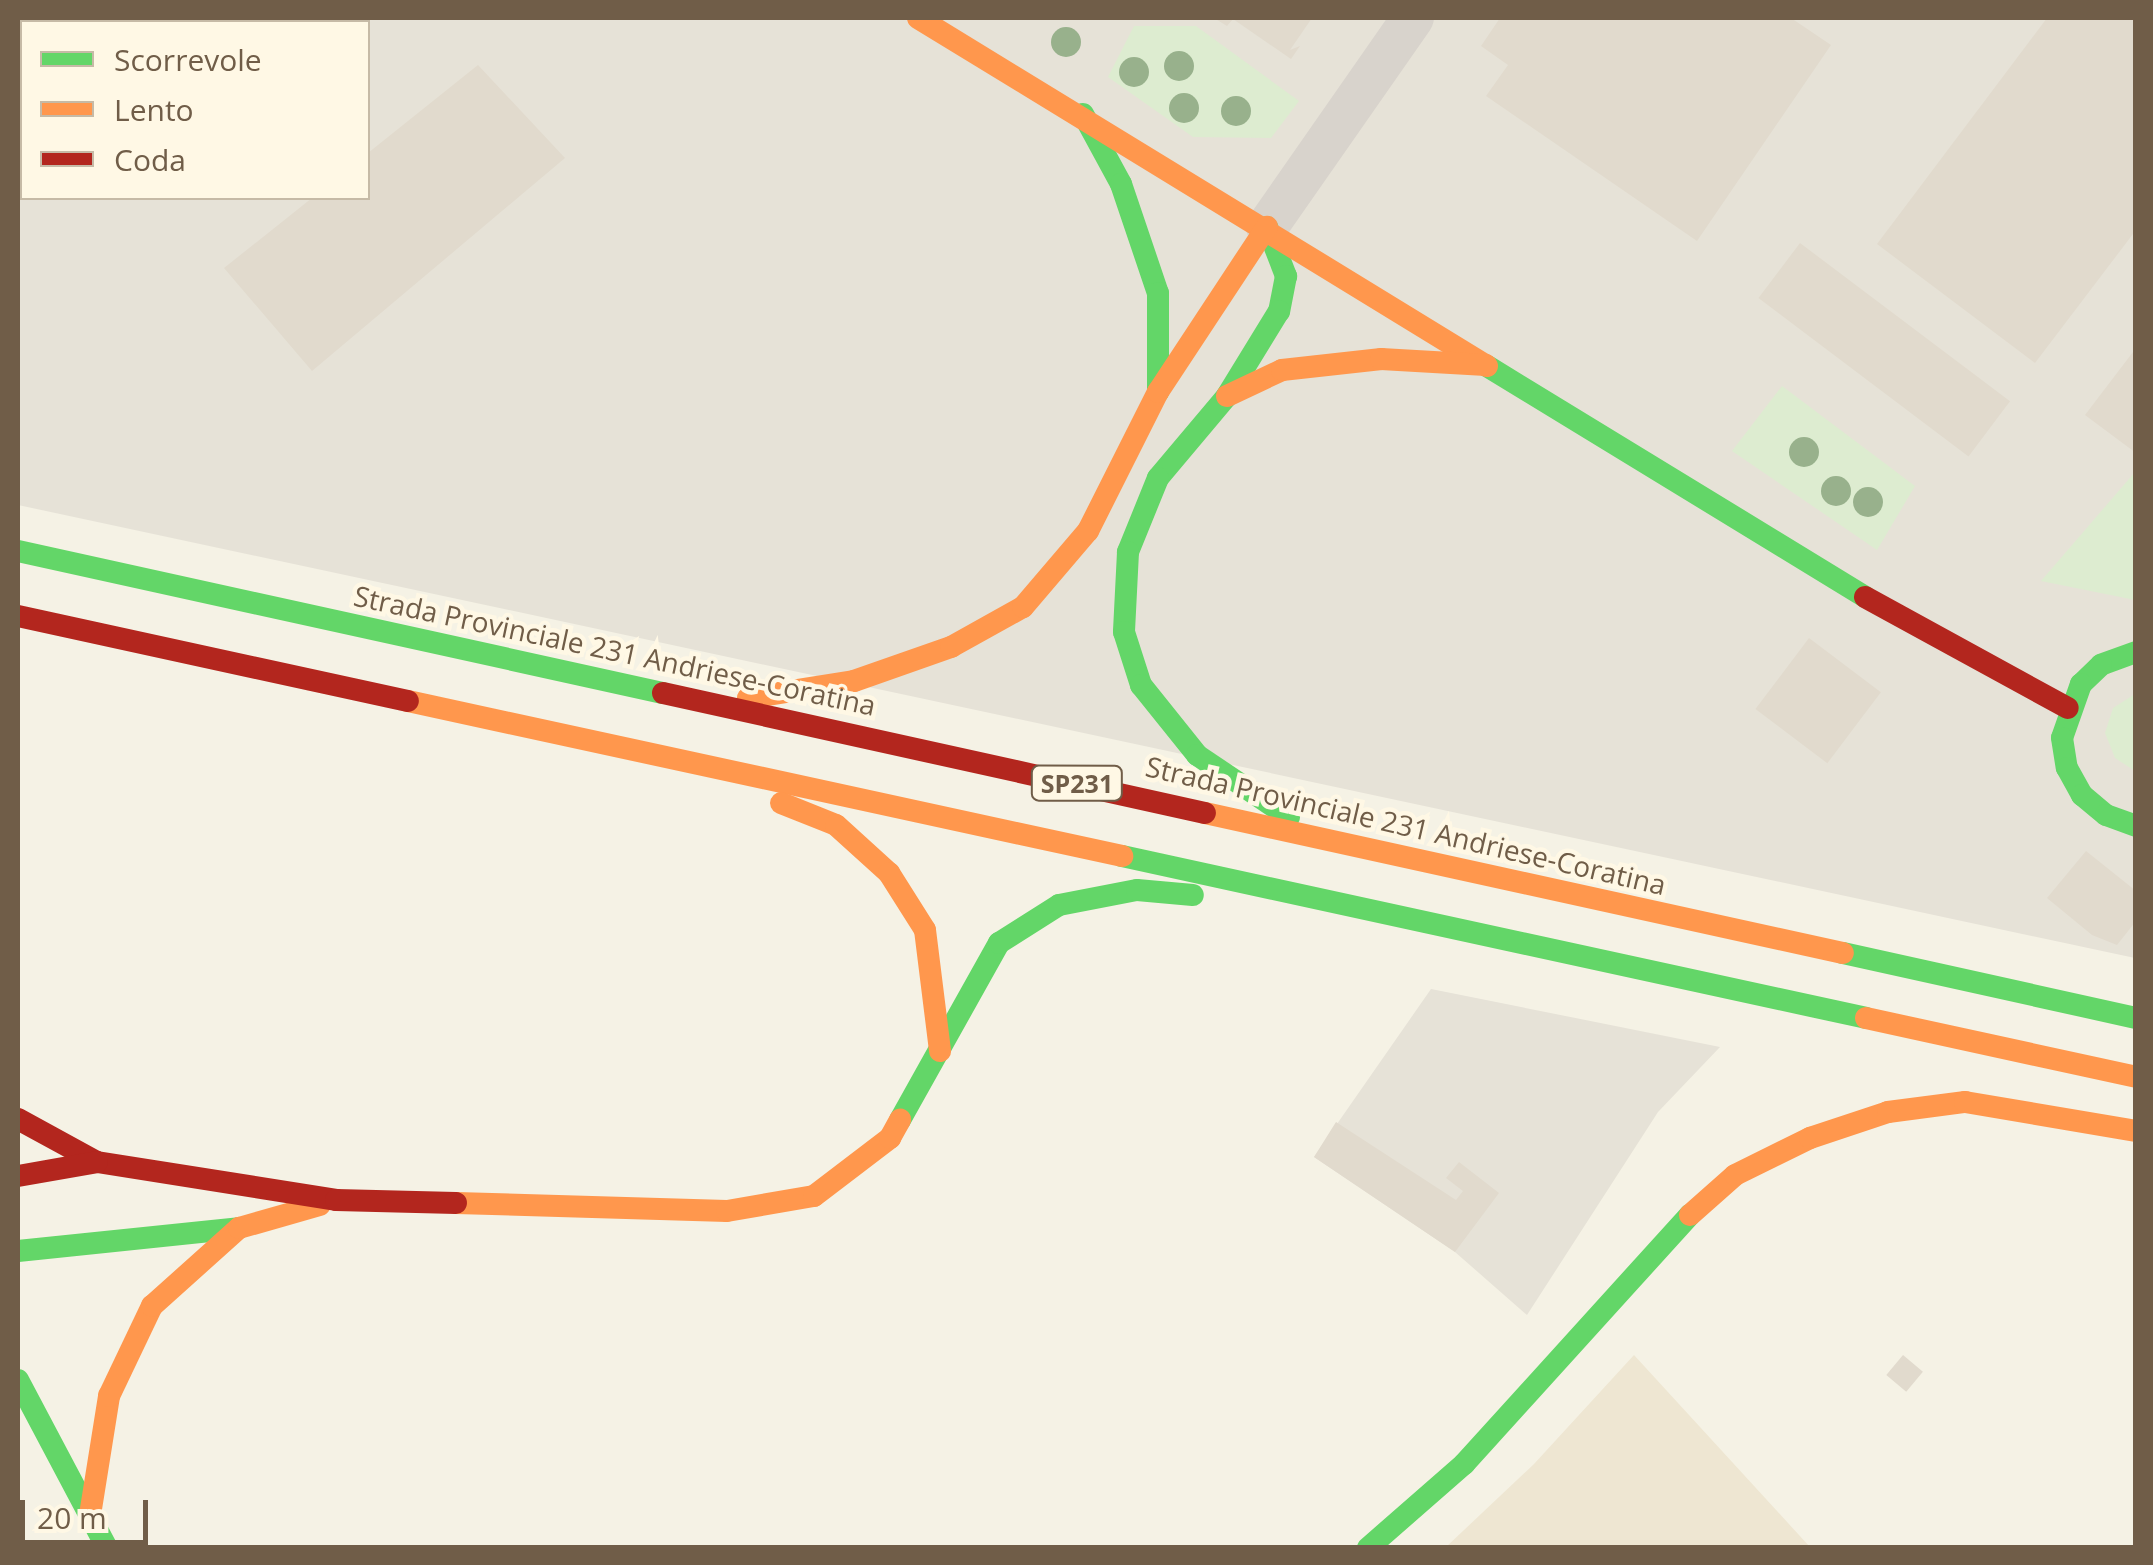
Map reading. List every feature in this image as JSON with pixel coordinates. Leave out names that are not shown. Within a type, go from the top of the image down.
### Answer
[{"type":"main road","points":[[918,18],[1268,227],[1870,600],[2068,708]]},
{"type":"main road","points":[[1083,114],[1121,184],[1158,293],[1158,392]]},
{"type":"main road","points":[[716,703],[854,681],[951,648],[1022,606],[1088,531],[1158,392],[1268,227]]},
{"type":"main road","points":[[1268,227],[1286,276],[1279,311],[1227,396],[1158,478],[1128,552],[1124,632],[1142,686],[1197,756],[1316,836]]},
{"type":"main road","points":[[1227,396],[1282,370],[1381,359],[1486,365]]},
{"type":"main road","name":"Strada Provinciale 231 Andriese-Coratina","points":[[18,551],[2136,1018]]},
{"type":"main road","name":"SP231","points":[[18,616],[2136,1076]]},
{"type":"main road","points":[[2136,652],[2101,665],[2068,708],[2062,738],[2067,768],[2082,795],[2106,815],[2136,826]]},
{"type":"main road","points":[[671,758],[836,825],[889,873],[925,930],[940,1051]]},
{"type":"main road","points":[[18,1176],[97,1162],[336,1200],[727,1211],[814,1196],[890,1138],[999,943],[1059,905],[1137,890],[1385,912]]},
{"type":"main road","points":[[1368,1548],[1464,1464],[1666,1237],[1735,1175],[1810,1138],[1888,1112],[1965,1102],[2136,1131]]},
{"type":"main road","points":[[18,1119],[97,1162]]},
{"type":"main road","points":[[18,1251],[238,1228],[336,1200]]},
{"type":"main road","points":[[90,1516],[109,1396],[152,1306],[238,1228]]},
{"type":"main road","points":[[18,1380],[108,1548]]},
{"type":"street","points":[[1268,227],[1414,18]]},
{"type":"shaded area","points":[[18,18],[2135,18],[2135,958],[18,505]]},
{"type":"shaded area","points":[[1431,989],[1720,1047],[1658,1112],[1527,1315],[1455,1252],[1314,1157]]},
{"type":"shaded area","points":[[1634,1355],[1810,1547],[1446,1547],[1534,1464]]},
{"type":"green space","points":[[1134,26],[1196,26],[1299,101],[1271,138],[1193,137],[1108,77]]},
{"type":"green space","points":[[1782,386],[1915,486],[1877,550],[1732,451]]},
{"type":"green space","points":[[2135,472],[2135,600],[2041,581]]},
{"type":"green space","points":[[2135,694],[2135,771],[2115,758],[2105,733],[2113,708]]},
{"type":"building","points":[[1214,18],[1312,18],[1290,50],[1300,46],[1291,59],[1233,19],[1227,26]]},
{"type":"building","points":[[1500,18],[1791,18],[1831,45],[1697,241],[1486,96],[1508,65],[1481,46]]},
{"type":"building","points":[[2047,18],[2136,18],[2136,230],[2035,363],[1877,244]]},
{"type":"building","points":[[478,65],[565,158],[312,371],[224,268],[309,200],[370,200],[370,151]]},
{"type":"building","points":[[1800,243],[2010,401],[1969,456],[1758,298]]},
{"type":"building","points":[[2136,348],[2136,453],[2085,415]]},
{"type":"building","points":[[1809,638],[1881,692],[1827,763],[1755,709]]},
{"type":"building","points":[[2086,851],[2136,891],[2136,921],[2117,945],[2092,935],[2047,898]]},
{"type":"building","points":[[1336,1122],[1456,1200],[1463,1191],[1446,1178],[1459,1162],[1499,1193],[1455,1252],[1314,1157]]},
{"type":"building","points":[[1903,1355],[1923,1372],[1906,1392],[1886,1375]]},
{"type":"traffic: fast","points":[[1083,114],[1121,184],[1158,293],[1158,392]]},
{"type":"traffic: fast","points":[[1267,227],[1286,276],[1279,311],[1227,396],[1158,478],[1128,552],[1124,632],[1141,685],[1197,755],[1289,817]]},
{"type":"traffic: fast","points":[[1487,366],[1865,597]]},
{"type":"traffic: fast","points":[[18,551],[663,693]]},
{"type":"traffic: fast","points":[[2136,652],[2101,665],[2081,684],[2062,738],[2067,768],[2082,795],[2106,815],[2136,826]]},
{"type":"traffic: fast","points":[[1122,856],[1866,1018]]},
{"type":"traffic: fast","points":[[900,1120],[999,943],[1059,905],[1137,890],[1193,895]]},
{"type":"traffic: fast","points":[[1843,953],[2136,1018]]},
{"type":"traffic: fast","points":[[1368,1548],[1464,1464],[1690,1215]]},
{"type":"traffic: fast","points":[[18,1251],[239,1228]]},
{"type":"traffic: fast","points":[[18,1380],[107,1548]]},
{"type":"traffic: slow","points":[[918,18],[1487,366]]},
{"type":"traffic: slow","points":[[748,698],[854,681],[951,647],[1023,607],[1088,531],[1158,392],[1267,227]]},
{"type":"traffic: slow","points":[[1227,396],[1282,370],[1381,359],[1486,365]]},
{"type":"traffic: slow","points":[[408,701],[1122,856]]},
{"type":"traffic: slow","points":[[781,803],[836,825],[889,873],[925,930],[940,1051]]},
{"type":"traffic: slow","points":[[1205,813],[1843,953]]},
{"type":"traffic: slow","points":[[1866,1018],[2136,1077]]},
{"type":"traffic: slow","points":[[1690,1215],[1735,1175],[1810,1138],[1888,1112],[1965,1102],[2136,1131]]},
{"type":"traffic: slow","points":[[456,1203],[727,1211],[814,1196],[890,1138],[900,1120]]},
{"type":"traffic: slow","points":[[90,1515],[109,1396],[152,1306],[239,1228],[320,1205]]},
{"type":"traffic: jam","points":[[1865,597],[2068,708]]},
{"type":"traffic: jam","points":[[18,616],[408,701]]},
{"type":"traffic: jam","points":[[663,693],[1205,813]]},
{"type":"traffic: jam","points":[[18,1119],[97,1162],[336,1200],[456,1203]]},
{"type":"traffic: jam","points":[[18,1176],[97,1162]]}]
